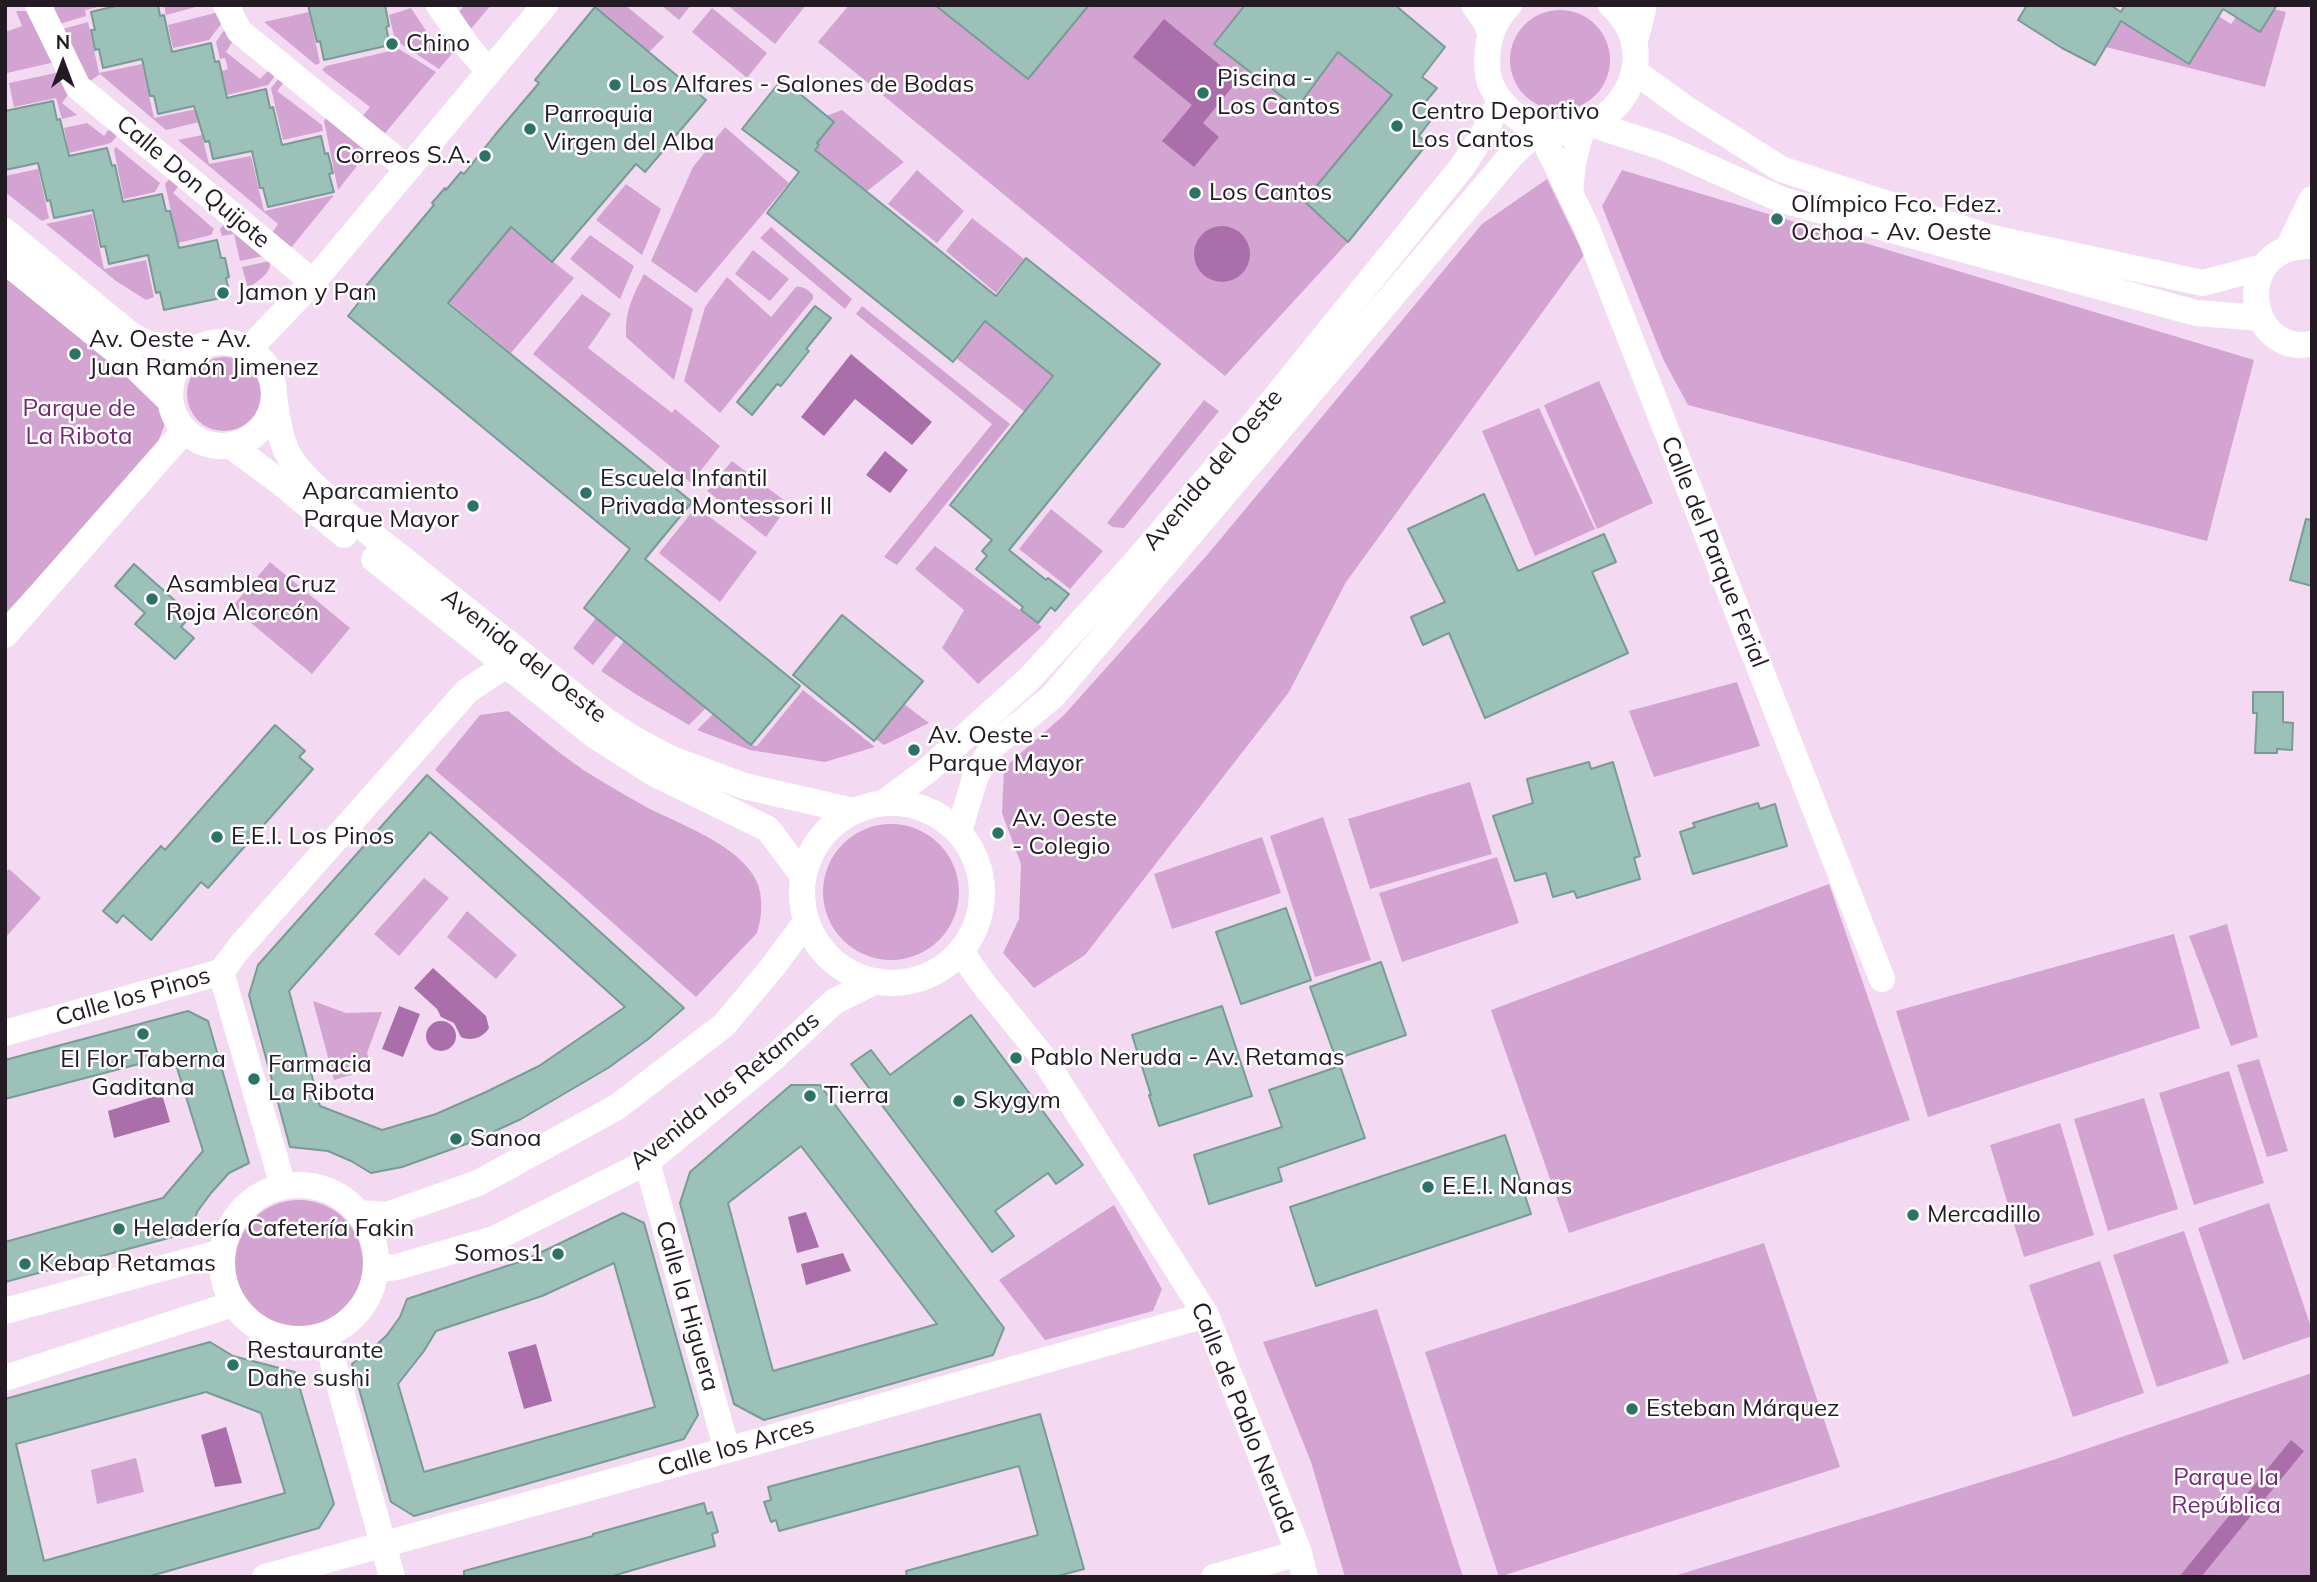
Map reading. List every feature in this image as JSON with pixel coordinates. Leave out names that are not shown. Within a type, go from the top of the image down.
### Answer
[{"type":"street","name":"Calle Don Quijote","points":[[38,5],[78,87],[313,282]]},
{"type":"street","points":[[226,5],[239,31],[407,168]]},
{"type":"street","points":[[439,5],[489,72]]},
{"type":"street","points":[[249,349],[313,282],[545,5]]},
{"type":"street","points":[[1474,5],[1486,22],[1490,34]]},
{"type":"street","points":[[1509,5],[1490,34],[1486,57],[1489,80],[1500,101],[1517,118],[1539,129],[1563,132],[1588,126],[1613,112],[1627,93],[1644,5]]},
{"type":"street","points":[[1611,5],[1622,15],[1634,58],[1688,110],[1781,169],[1992,238],[2203,284],[2263,267]]},
{"type":"street","name":"Avenida del Oeste","points":[[885,802],[928,770],[1029,679],[1134,564],[1253,425],[1462,167],[1500,101]]},
{"type":"street","points":[[1570,193],[1573,163],[1588,126]]},
{"type":"street","points":[[1588,126],[1663,147],[1782,200],[2196,313],[2260,318]]},
{"type":"street","name":"Avenida del Oeste","points":[[959,831],[976,775],[993,746],[1054,696],[1510,157],[1539,129]]},
{"type":"street","name":"Calle del Parque Ferial","points":[[1539,129],[1596,251],[1882,979]]},
{"type":"street","points":[[2312,199],[2300,247],[2274,256],[2263,267],[2255,293],[2260,318],[2271,332],[2287,342],[2305,346],[2312,344]]},
{"type":"street","points":[[5,231],[132,336],[149,344],[192,351]]},
{"type":"street","points":[[5,261],[132,364],[170,401]]},
{"type":"street","points":[[272,384],[260,358],[249,349],[235,343],[205,344],[181,361],[170,387],[170,401],[175,417],[185,430],[199,440],[216,445],[230,445],[246,440],[257,432],[266,422],[271,410],[272,384],[284,331],[313,282]]},
{"type":"street","name":"Avenida del Oeste","points":[[272,384],[287,452],[305,476],[341,510],[606,721],[669,758],[719,777],[744,786],[853,811]]},
{"type":"street","points":[[5,635],[185,430]]},
{"type":"street","name":"Avenida del Oeste","points":[[230,445],[280,482],[505,666],[594,735],[655,774],[768,829],[803,876]]},
{"type":"street","name":"Calle los Pinos","points":[[5,1033],[221,972],[239,948],[467,691],[505,666]]},
{"type":"street","points":[[885,802],[913,805],[938,814],[959,831],[973,851],[982,877],[982,904],[975,929],[961,952],[937,972],[907,982],[876,981],[853,974],[833,961],[817,943],[806,922],[802,891],[803,876],[813,849],[830,827],[853,811],[885,802]]},
{"type":"street","points":[[359,1213],[387,1215],[478,1184],[617,1107],[724,1025],[771,970],[806,922]]},
{"type":"street","name":"Calle de Pablo Neruda","points":[[961,952],[1042,1056],[1206,1315],[1302,1565]]},
{"type":"street","points":[[221,972],[283,1186]]},
{"type":"street","name":"Avenida las Retamas","points":[[377,1269],[397,1267],[494,1239],[647,1162],[768,1063],[835,1001],[876,981]]},
{"type":"street","name":"Calle la Higuera","points":[[647,1162],[727,1450]]},
{"type":"street","points":[[304,1185],[325,1189],[344,1198],[359,1213],[374,1239],[377,1269],[369,1297],[351,1321],[326,1336],[300,1340],[274,1336],[251,1324],[233,1304],[223,1280],[222,1252],[226,1234],[249,1203],[264,1193],[283,1186],[304,1185]]},
{"type":"street","points":[[5,1311],[222,1252]]},
{"type":"street","points":[[5,1378],[233,1304]]},
{"type":"street","name":"Calle los Arces","points":[[265,1577],[1206,1315]]},
{"type":"street","points":[[326,1336],[392,1577]]},
{"type":"street","points":[[1214,1577],[1302,1565]]},
{"type":"green space","points":[[54,5],[107,5],[85,10],[86,16],[56,25]]},
{"type":"green space","points":[[164,5],[203,5],[166,15]]},
{"type":"green space","points":[[465,5],[491,5],[471,29],[455,16]]},
{"type":"green space","points":[[625,5],[664,37],[649,52],[595,7]]},
{"type":"green space","points":[[661,5],[691,5],[679,20]]},
{"type":"green space","points":[[727,5],[806,5],[775,44]]},
{"type":"green space","name":"Los Cantos","points":[[849,5],[1395,5],[1445,47],[1422,77],[1437,88],[1423,105],[1434,116],[1420,136],[1427,144],[1348,242],[1225,376],[818,42]]},
{"type":"green space","points":[[411,8],[434,43],[444,32],[456,49],[439,69],[395,40],[389,15]]},
{"type":"green space","points":[[712,8],[767,53],[747,78],[692,32]]},
{"type":"green space","points":[[2274,9],[2286,12],[2265,87],[2106,47],[2110,40],[2105,37],[2117,18],[2142,34],[2162,41],[2160,46],[2189,64],[2204,40],[2212,12],[2231,24],[2236,17],[2260,32]]},
{"type":"green space","points":[[1560,10],[1588,18],[1602,32],[1610,60],[1602,88],[1588,102],[1560,110],[1532,102],[1518,88],[1510,60],[1518,32],[1532,18]]},
{"type":"green space","points":[[16,11],[30,14],[55,62],[7,73],[5,32],[22,26]]},
{"type":"green space","points":[[219,12],[224,20],[209,40],[173,48],[168,25]]},
{"type":"green space","points":[[309,12],[320,63],[316,65],[264,22]]},
{"type":"green space","points":[[88,22],[99,73],[142,64],[154,118],[196,109],[199,122],[166,130],[100,74],[86,84],[59,30]]},
{"type":"green space","points":[[227,26],[234,39],[226,52],[260,79],[271,68],[277,73],[268,85],[227,95],[222,71],[228,69],[225,58],[220,59],[216,42]]},
{"type":"green space","points":[[399,49],[436,72],[381,138],[360,119],[370,107],[322,70],[326,66]]},
{"type":"green space","points":[[60,72],[70,92],[62,103],[77,115],[62,119],[56,98],[14,107],[9,83]]},
{"type":"green space","points":[[280,77],[285,81],[277,91],[322,125],[323,131],[283,140],[271,88]]},
{"type":"green space","points":[[842,110],[904,162],[866,192],[815,151],[819,145],[817,143],[834,122],[826,116]]},
{"type":"green space","points":[[329,114],[368,152],[338,190],[324,121]]},
{"type":"green space","points":[[87,123],[104,136],[112,125],[120,132],[111,143],[69,153],[64,128]]},
{"type":"green space","points":[[725,127],[789,183],[696,293],[651,261],[693,167]]},
{"type":"green space","points":[[202,135],[209,164],[251,156],[264,211],[334,195],[290,249],[270,236],[278,224],[178,140]]},
{"type":"green space","points":[[116,147],[160,183],[155,192],[124,199],[114,150]]},
{"type":"green space","points":[[38,169],[49,218],[42,221],[5,192],[5,176]]},
{"type":"green space","points":[[917,170],[964,211],[937,243],[888,204]]},
{"type":"green space","points":[[1622,170],[2254,360],[2207,541],[1688,405],[1664,361],[1602,206]]},
{"type":"green space","points":[[172,176],[181,183],[173,193],[214,229],[211,235],[178,243],[165,184]]},
{"type":"green space","points":[[1547,179],[1584,255],[1346,582],[1289,692],[1085,955],[1034,988],[1003,953],[1019,919],[1021,864],[1002,813],[1004,768],[1064,715],[1208,554],[1482,224]]},
{"type":"green space","points":[[626,184],[661,209],[642,255],[596,220]]},
{"type":"green space","points":[[92,214],[104,269],[146,260],[154,297],[146,300],[116,281],[46,224]]},
{"type":"green space","points":[[972,218],[1024,259],[996,293],[946,251]]},
{"type":"green space","points":[[228,221],[268,255],[240,261],[234,234],[222,236],[220,229]]},
{"type":"green space","points":[[771,227],[852,299],[845,309],[760,238]]},
{"type":"green space","points":[[510,228],[574,278],[511,353],[449,302]]},
{"type":"green space","points":[[590,235],[634,266],[620,299],[570,259]]},
{"type":"green space","points":[[753,250],[789,279],[770,301],[735,274]]},
{"type":"green space","points":[[270,261],[269,270],[248,288],[242,267]]},
{"type":"green space","name":"Parque de La Ribota","points":[[5,273],[157,397],[166,421],[154,452],[5,614]]},
{"type":"green space","points":[[644,274],[693,309],[674,380],[626,337],[628,311]]},
{"type":"green space","points":[[727,277],[771,317],[796,287],[808,290],[813,299],[720,413],[684,381],[705,307]]},
{"type":"green space","points":[[582,294],[611,314],[588,348],[672,413],[675,409],[720,446],[691,483],[533,354]]},
{"type":"green space","points":[[862,306],[1010,424],[897,565],[884,557],[992,424],[856,314]]},
{"type":"green space","points":[[980,317],[1055,372],[1025,412],[956,358],[969,342],[963,338]]},
{"type":"green space","points":[[224,357],[245,363],[255,373],[261,394],[255,415],[245,425],[224,431],[203,425],[193,415],[187,394],[193,373],[203,363]]},
{"type":"green space","points":[[1599,381],[1653,503],[1597,529],[1544,405]]},
{"type":"green space","points":[[1204,400],[1219,411],[1124,528],[1113,527],[1107,523]]},
{"type":"green space","points":[[1539,408],[1595,529],[1535,556],[1482,431]]},
{"type":"green space","points":[[732,461],[789,504],[766,537],[707,491]]},
{"type":"green space","points":[[696,507],[757,552],[720,602],[659,553]]},
{"type":"green space","points":[[1051,509],[1103,551],[1070,589],[1019,549]]},
{"type":"green space","points":[[935,546],[1042,627],[978,684],[942,648],[964,610],[915,569]]},
{"type":"green space","points":[[270,562],[350,628],[312,674],[232,607]]},
{"type":"green space","points":[[596,618],[617,635],[593,665],[573,648]]},
{"type":"green space","points":[[624,641],[706,708],[689,725],[601,671]]},
{"type":"green space","points":[[1737,682],[1760,746],[1654,777],[1629,711]]},
{"type":"green space","points":[[803,690],[875,747],[825,762],[750,750],[697,730],[713,714],[751,745],[757,746]]},
{"type":"green space","points":[[904,704],[929,723],[884,745],[876,739]]},
{"type":"green space","points":[[508,711],[585,771],[650,809],[724,847],[748,868],[756,880],[761,906],[757,933],[696,997],[567,882],[435,770],[480,715]]},
{"type":"green space","points":[[1470,782],[1492,854],[1370,889],[1348,819]]},
{"type":"green space","points":[[1323,817],[1371,960],[1315,977],[1270,836]]},
{"type":"green space","points":[[891,824],[917,829],[939,844],[954,866],[959,892],[954,918],[939,940],[917,955],[891,960],[865,955],[843,940],[828,918],[823,892],[828,866],[843,844],[865,829]]},
{"type":"green space","points":[[1262,837],[1281,893],[1172,929],[1154,874]]},
{"type":"green space","points":[[1497,857],[1519,923],[1402,962],[1379,893]]},
{"type":"green space","points":[[9,869],[41,898],[5,938],[5,873]]},
{"type":"green space","points":[[424,878],[449,898],[399,956],[374,934]]},
{"type":"green space","points":[[1829,884],[1910,1120],[1569,1233],[1491,1010]]},
{"type":"green space","points":[[467,911],[517,955],[496,979],[447,937]]},
{"type":"green space","points":[[2227,924],[2258,1037],[2231,1046],[2189,936]]},
{"type":"green space","points":[[2174,934],[2200,1028],[1928,1117],[1896,1011]]},
{"type":"green space","points":[[313,1001],[346,1013],[382,1012],[367,1053],[371,1069],[334,1080]]},
{"type":"green space","points":[[2259,1059],[2288,1151],[2267,1157],[2237,1065]]},
{"type":"green space","points":[[2229,1071],[2264,1183],[2194,1205],[2159,1093]]},
{"type":"green space","points":[[2144,1098],[2178,1209],[2108,1231],[2074,1119]]},
{"type":"green space","points":[[2060,1123],[2094,1235],[2024,1257],[1990,1145]]},
{"type":"green space","points":[[299,1200],[323,1205],[344,1219],[358,1240],[363,1264],[358,1288],[344,1309],[323,1323],[299,1328],[275,1323],[254,1309],[240,1288],[235,1264],[240,1240],[254,1219],[275,1205]]},
{"type":"green space","points":[[2269,1203],[2312,1336],[2243,1360],[2198,1228]]},
{"type":"green space","points":[[1114,1205],[1162,1289],[1153,1311],[1045,1340],[999,1280]]},
{"type":"green space","points":[[2184,1231],[2229,1363],[2157,1387],[2113,1255]]},
{"type":"green space","name":"Esteban Márquez","points":[[1764,1243],[1840,1467],[1499,1577],[1425,1352]]},
{"type":"green space","points":[[2100,1261],[2144,1393],[2073,1417],[2029,1285]]},
{"type":"green space","points":[[1377,1309],[1463,1577],[1345,1577],[1311,1462],[1263,1342]]},
{"type":"green space","name":"Parque la República","points":[[2312,1373],[2312,1577],[1671,1577],[2053,1460]]},
{"type":"green space","points":[[136,1458],[144,1492],[97,1504],[91,1470]]},
{"type":"shaded area","name":"Piscina - Los Cantos","points":[[1164,19],[1238,80],[1203,123],[1219,137],[1194,167],[1162,141],[1192,105],[1133,57]]},
{"type":"shaded area","points":[[1222,226],[1233,228],[1242,234],[1248,243],[1248,265],[1242,274],[1233,280],[1222,282],[1211,280],[1202,274],[1196,265],[1194,254],[1196,243],[1202,234],[1211,228]]},
{"type":"shaded area","points":[[851,354],[932,422],[912,445],[855,399],[824,436],[801,417]]},
{"type":"shaded area","points":[[885,451],[908,470],[890,493],[866,475]]},
{"type":"shaded area","points":[[433,968],[486,1016],[489,1028],[484,1034],[473,1039],[461,1037],[454,1023],[441,1017],[437,1009],[414,988]]},
{"type":"shaded area","points":[[399,1006],[420,1014],[403,1057],[382,1049]]},
{"type":"shaded area","points":[[441,1021],[452,1025],[456,1036],[452,1047],[441,1051],[430,1047],[426,1036],[430,1025]]},
{"type":"shaded area","points":[[162,1094],[170,1122],[114,1138],[108,1111]]},
{"type":"shaded area","points":[[806,1212],[819,1247],[797,1253],[788,1217]]},
{"type":"shaded area","points":[[843,1253],[851,1271],[806,1285],[801,1264]]},
{"type":"shaded area","points":[[536,1344],[552,1401],[524,1409],[508,1352]]},
{"type":"shaded area","points":[[226,1427],[242,1483],[215,1487],[201,1435]]},
{"type":"shaded area","points":[[2291,1440],[2304,1451],[2201,1577],[2179,1577]]},
{"type":"building","points":[[120,5],[158,5],[160,16],[164,15],[172,52],[211,43],[215,62],[219,61],[227,98],[266,89],[282,145],[321,136],[333,173],[329,174],[334,192],[268,207],[263,188],[260,188],[252,151],[213,159],[209,141],[205,142],[194,106],[158,114],[154,96],[150,96],[142,59],[103,68],[99,49],[95,50],[91,12]]},
{"type":"building","points":[[308,5],[385,5],[390,45],[324,60]]},
{"type":"building","points":[[935,5],[1089,5],[1028,79]]},
{"type":"building","name":"Centro Deportivo Los Cantos","points":[[1245,5],[1395,5],[1445,47],[1422,77],[1437,88],[1423,105],[1434,116],[1419,136],[1427,144],[1348,242],[1304,201],[1392,95],[1338,52],[1297,108],[1214,44]]},
{"type":"building","points":[[2027,5],[2110,5],[2121,12],[2125,5],[2277,5],[2260,32],[2223,9],[2189,64],[2121,21],[2095,65],[2018,20]]},
{"type":"building","points":[[595,7],[706,100],[645,172],[636,164],[552,262],[511,227],[448,303],[692,502],[645,559],[800,686],[751,745],[584,608],[630,549],[348,316],[360,301],[356,298],[434,205],[432,203],[461,172],[464,174],[539,83],[535,80]]},
{"type":"building","points":[[782,79],[834,122],[817,143],[819,145],[815,150],[996,296],[1026,258],[1160,364],[1009,550],[1046,580],[1048,578],[1069,594],[1055,611],[1051,607],[1038,623],[1021,610],[1023,607],[976,569],[987,556],[982,551],[992,540],[950,505],[1053,376],[985,321],[953,362],[767,213],[799,172],[742,129]]},
{"type":"building","points":[[53,101],[69,156],[107,148],[112,166],[115,165],[123,202],[162,194],[166,211],[170,211],[179,248],[217,240],[221,258],[225,258],[230,296],[164,310],[160,292],[156,293],[148,255],[109,264],[105,246],[101,247],[93,210],[54,218],[38,163],[5,170],[5,111]]},
{"type":"building","points":[[815,306],[831,318],[781,386],[777,384],[752,415],[737,402]]},
{"type":"building","points":[[1484,494],[1518,571],[1604,534],[1616,562],[1592,572],[1628,653],[1485,718],[1449,633],[1423,645],[1411,617],[1445,602],[1408,529]]},
{"type":"building","points":[[2306,519],[2312,520],[2312,586],[2290,580]]},
{"type":"building","name":"Asamblea Cruz Roja Alcorcón","points":[[134,564],[191,615],[181,627],[194,638],[175,659],[135,624],[145,613],[115,586]]},
{"type":"building","points":[[842,615],[923,681],[874,741],[793,675]]},
{"type":"building","points":[[2253,692],[2283,692],[2283,722],[2293,723],[2292,750],[2277,749],[2277,753],[2255,753],[2257,713],[2253,713]]},
{"type":"building","points":[[275,725],[305,751],[299,757],[313,769],[208,888],[201,882],[151,940],[123,915],[117,923],[103,911],[161,846],[165,850]]},
{"type":"building","points":[[1589,762],[1591,769],[1613,762],[1640,856],[1634,858],[1640,879],[1577,898],[1574,891],[1553,897],[1546,873],[1515,881],[1493,816],[1533,803],[1527,779]]},
{"type":"building","points":[[427,775],[684,1008],[647,1040],[608,1068],[521,1119],[469,1143],[402,1167],[371,1173],[328,1151],[290,1147],[249,995],[258,965]],"holes":[[[430,832],[625,1007],[539,1066],[436,1114],[382,1130],[320,1106],[289,991]]]},
{"type":"building","points":[[1758,803],[1760,809],[1775,804],[1787,846],[1693,874],[1680,832],[1695,827],[1693,823]]},
{"type":"building","points":[[1286,908],[1311,980],[1241,1004],[1216,932]]},
{"type":"building","points":[[1381,962],[1406,1035],[1336,1059],[1310,987]]},
{"type":"building","points":[[1222,1006],[1252,1096],[1159,1126],[1132,1035]]},
{"type":"building","points":[[188,1011],[208,1021],[249,1163],[229,1173],[211,1193],[197,1212],[191,1232],[5,1282],[5,1242],[163,1198],[203,1151],[173,1055],[5,1099],[5,1060]]},
{"type":"building","points":[[971,1015],[1083,1165],[1056,1184],[1048,1173],[995,1211],[1014,1236],[992,1252],[851,1064],[871,1050],[890,1075]]},
{"type":"building","points":[[1340,1066],[1365,1138],[1278,1168],[1282,1181],[1209,1204],[1194,1155],[1282,1127],[1269,1090]]},
{"type":"building","points":[[791,1085],[820,1085],[1004,1328],[993,1355],[764,1420],[734,1404],[680,1203],[690,1172]],"holes":[[[801,1146],[937,1324],[773,1371],[728,1203]]]},
{"type":"building","points":[[1505,1135],[1531,1214],[1316,1286],[1290,1207]]},
{"type":"building","points":[[623,1213],[644,1223],[698,1415],[684,1439],[414,1516],[391,1502],[352,1364],[387,1335],[400,1317],[407,1299],[525,1260]],"holes":[[[614,1263],[655,1407],[424,1472],[398,1384],[436,1331],[542,1296]]]},
{"type":"building","points":[[210,1342],[233,1356],[295,1372],[334,1504],[319,1528],[147,1577],[5,1577],[5,1399]],"holes":[[[206,1392],[261,1413],[285,1493],[44,1561],[16,1444]]]},
{"type":"building","points":[[1040,1414],[1084,1569],[1054,1577],[907,1577],[906,1571],[1038,1535],[1019,1466],[779,1531],[776,1520],[771,1522],[764,1502],[771,1500],[768,1487]]},
{"type":"building","points":[[704,1503],[707,1514],[712,1512],[718,1532],[712,1534],[715,1546],[609,1577],[464,1577],[464,1571]]},
{"type":"place","name":"Chino","points":[[392,44]]},
{"type":"place","name":"Los Alfares - Salones de Bodas","points":[[615,85]]},
{"type":"place","name":"Piscina - Los Cantos","points":[[1203,93]]},
{"type":"place","name":"Centro Deportivo Los Cantos","points":[[1397,126]]},
{"type":"place","name":"Parroquia Virgen del Alba","points":[[530,129]]},
{"type":"place","name":"Correos S.A.","points":[[485,156]]},
{"type":"place","name":"Los Cantos","points":[[1195,193]]},
{"type":"place","name":"Olímpico Fco. Fdez. Ochoa - Av. Oeste","points":[[1777,219]]},
{"type":"place","name":"Jamon y Pan","points":[[223,293]]},
{"type":"place","name":"Av. Oeste - Av. Juan Ramón Jimenez","points":[[75,354]]},
{"type":"place","name":"Escuela Infantil Privada Montessori II","points":[[586,493]]},
{"type":"place","name":"Aparcamiento Parque Mayor","points":[[473,506]]},
{"type":"place","name":"Asamblea Cruz Roja Alcorcón","points":[[152,599]]},
{"type":"place","name":"Av. Oeste - Parque Mayor","points":[[914,750]]},
{"type":"place","name":"Av. Oeste - Colegio","points":[[998,833]]},
{"type":"place","name":"E.E.I. Los Pinos","points":[[217,837]]},
{"type":"place","name":"El Flor Taberna Gaditana","points":[[143,1034]]},
{"type":"place","name":"Pablo Neruda - Av. Retamas","points":[[1016,1058]]},
{"type":"place","name":"Farmacia La Ribota","points":[[254,1079]]},
{"type":"place","name":"Tierra","points":[[810,1096]]},
{"type":"place","name":"Skygym","points":[[959,1101]]},
{"type":"place","name":"Sanoa","points":[[456,1139]]},
{"type":"place","name":"E.E.I. Nanas","points":[[1428,1187]]},
{"type":"place","name":"Mercadillo","points":[[1913,1215]]},
{"type":"place","name":"Heladería Cafetería Fakin","points":[[119,1229]]},
{"type":"place","name":"Somos1","points":[[558,1254]]},
{"type":"place","name":"Kebap Retamas","points":[[25,1264]]},
{"type":"place","name":"Restaurante Dahe sushi","points":[[233,1365]]},
{"type":"place","name":"Esteban Márquez","points":[[1632,1409]]}]
